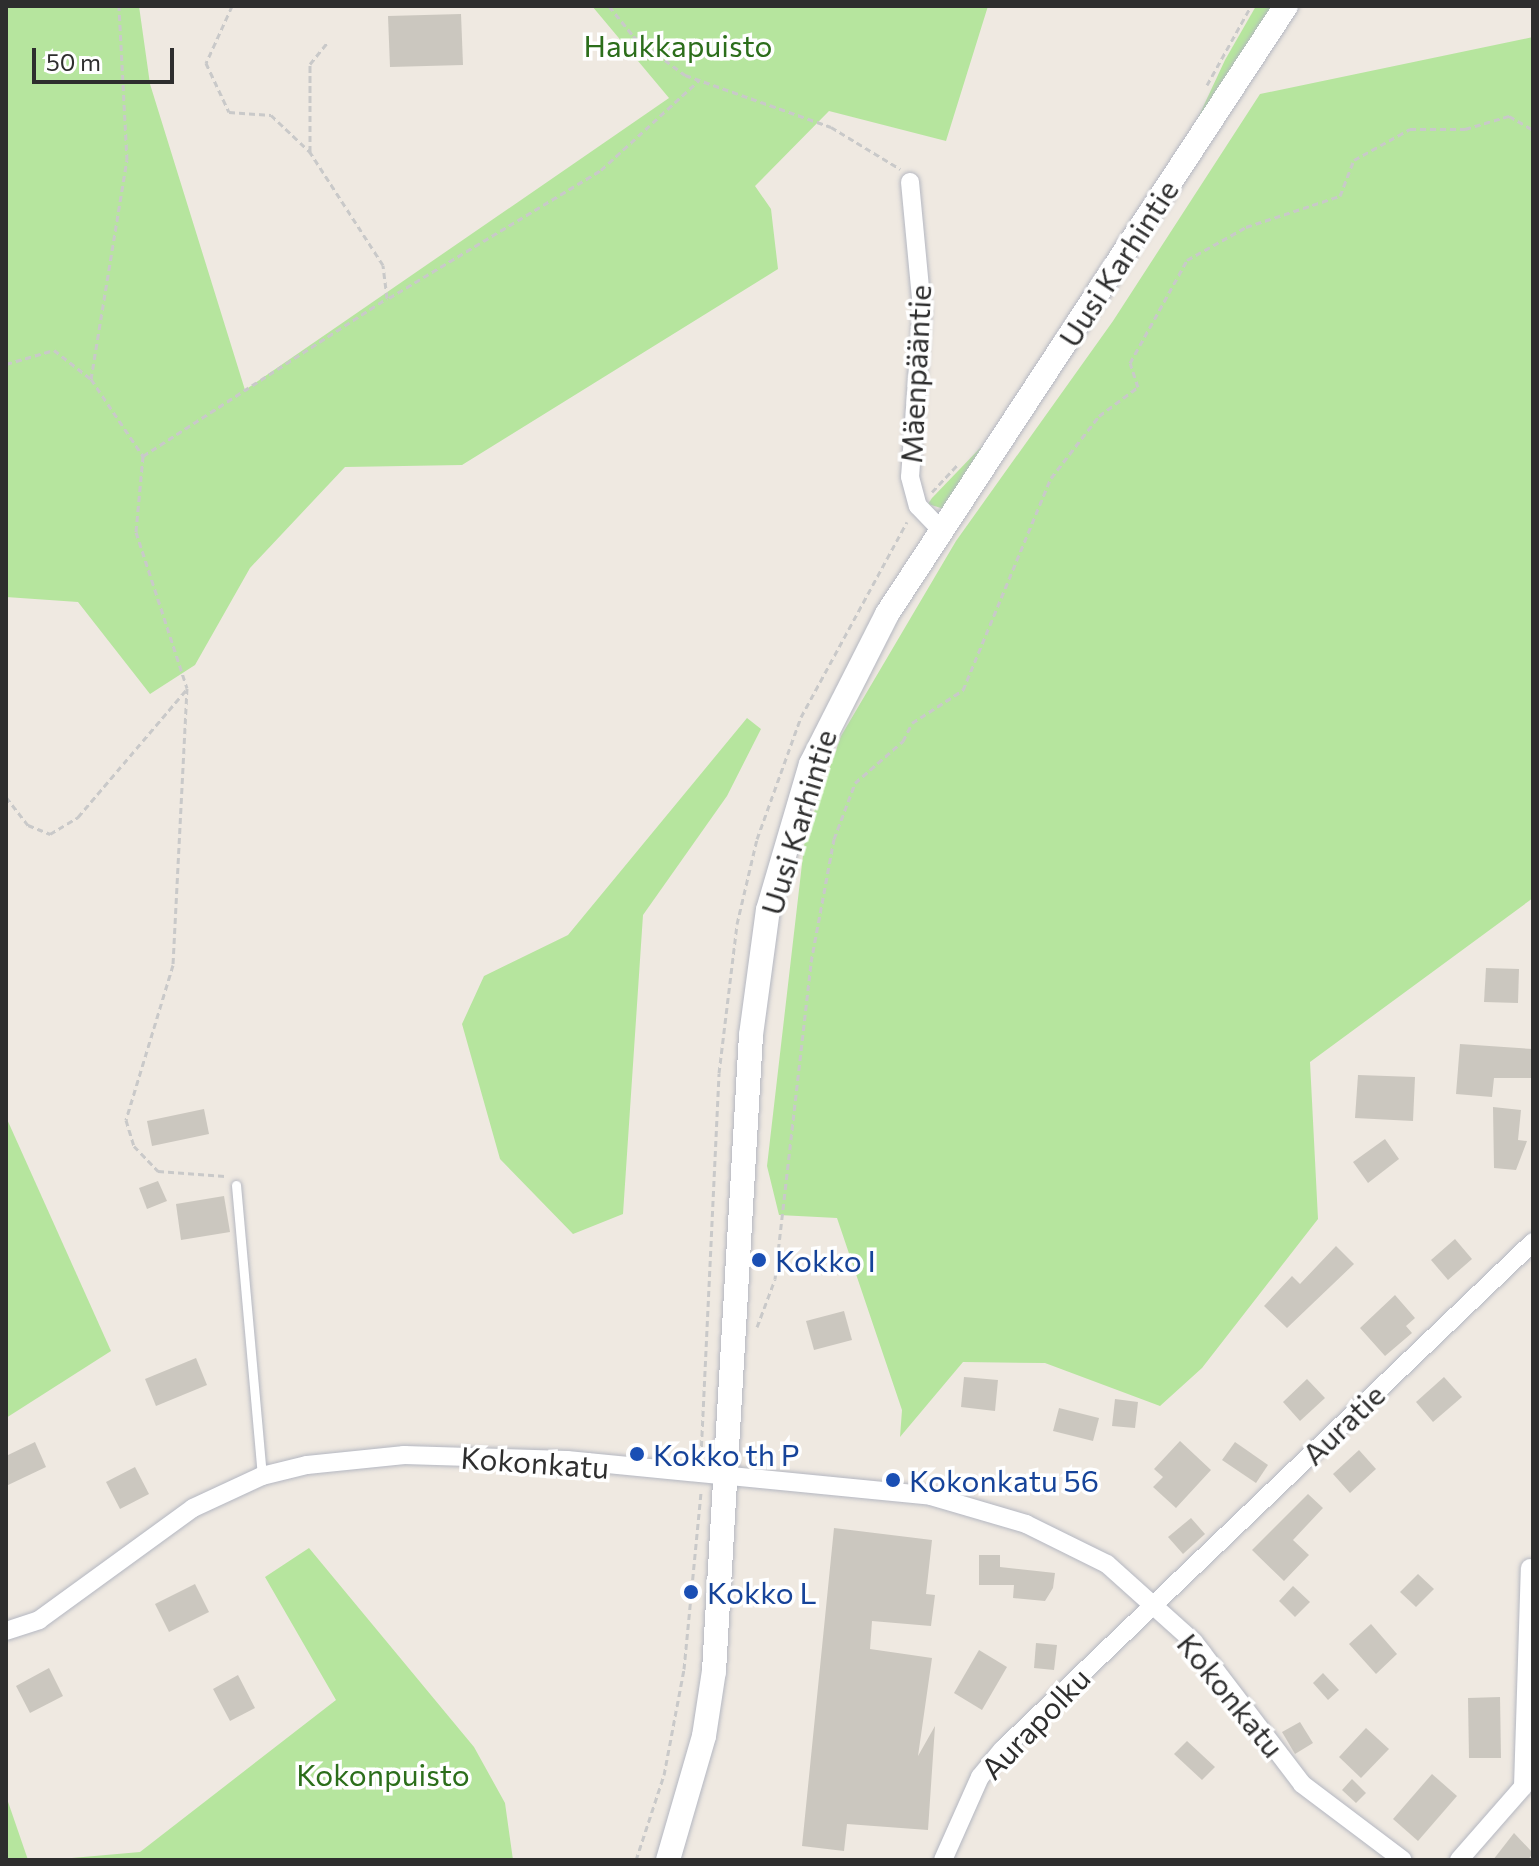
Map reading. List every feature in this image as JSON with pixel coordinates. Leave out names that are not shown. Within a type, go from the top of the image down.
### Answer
[{"type":"street","name":"Uusi Karhintie","points":[[668,1860],[704,1736],[729,1476],[751,1035],[768,910],[826,727],[942,531],[1286,6]]},
{"type":"street","name":"Mäenpääntie","points":[[910,182],[922,310],[910,457],[918,506],[942,531]]},
{"type":"street","name":"Auratie","points":[[1153,1605],[1533,1242]]},
{"type":"street","name":"Kokonkatu","points":[[6,1631],[39,1620],[193,1508],[262,1476],[404,1455],[567,1460],[702,1477],[729,1476],[931,1496],[1026,1524],[1107,1564],[1194,1642],[1302,1784],[1403,1860]]},
{"type":"street","points":[[1459,1860],[1523,1787],[1530,1568]]},
{"type":"street","name":"Aurapolku","points":[[943,1860],[980,1777],[1002,1750],[1153,1605]]},
{"type":"lane","points":[[236,1185],[262,1476]]},
{"type":"path","points":[[91,379],[127,160],[119,6]]},
{"type":"path","points":[[232,6],[206,63],[229,112],[271,115],[310,152],[383,265],[387,298]]},
{"type":"path","points":[[609,6],[633,36],[698,81],[870,144],[910,182]]},
{"type":"path","points":[[1204,91],[1251,6]]},
{"type":"path","points":[[310,152],[310,64],[327,43]]},
{"type":"path","points":[[143,456],[387,298],[403,295],[601,170],[698,81]]},
{"type":"path","points":[[751,1342],[775,1279],[811,962],[834,839],[855,783],[903,741],[912,723],[963,690],[1051,478],[1099,416],[1138,387],[1130,363],[1187,260],[1246,227],[1340,196],[1354,160],[1410,129],[1465,129],[1509,116],[1533,130]]},
{"type":"path","points":[[6,364],[54,350],[91,379],[143,456],[136,532],[187,688],[173,965],[126,1120],[134,1146],[158,1171],[217,1169],[236,1185]]},
{"type":"path","points":[[636,1860],[664,1775],[684,1669],[702,1477],[719,1073],[737,924],[757,839],[801,717],[918,506],[968,454]]},
{"type":"path","points":[[6,797],[28,825],[50,834],[78,817],[187,688]]},
{"type":"green space","name":"Haukkapuisto","points":[[6,6],[139,6],[150,84],[245,390],[669,98],[592,6],[988,6],[946,141],[829,111],[755,186],[771,209],[778,269],[462,465],[345,467],[250,568],[195,665],[150,694],[78,602],[6,597]]},
{"type":"green space","points":[[1256,6],[1275,6],[1190,135],[1225,60]]},
{"type":"green space","points":[[1533,37],[1533,898],[1310,1062],[1318,1219],[1202,1368],[1160,1406],[1045,1363],[963,1362],[900,1437],[902,1410],[837,1218],[779,1215],[767,1166],[805,838],[841,736],[956,541],[1113,321],[1260,94]]},
{"type":"green space","points":[[982,446],[944,509],[928,504],[932,498]]},
{"type":"green space","points":[[747,718],[761,729],[727,796],[643,915],[623,1214],[573,1234],[500,1159],[462,1024],[484,976],[568,935]]},
{"type":"green space","points":[[6,1117],[111,1351],[6,1418]]},
{"type":"green space","name":"Kokonpuisto","points":[[309,1548],[474,1747],[505,1803],[513,1860],[49,1860],[140,1852],[336,1700],[265,1577]]},
{"type":"green space","points":[[6,1796],[28,1860],[6,1860]]},
{"type":"building","points":[[461,14],[463,65],[390,67],[388,16]]},
{"type":"building","points":[[1486,968],[1519,969],[1518,1003],[1484,1002]]},
{"type":"building","points":[[1460,1044],[1533,1049],[1533,1078],[1494,1078],[1492,1097],[1456,1094]]},
{"type":"building","points":[[1358,1075],[1415,1077],[1413,1121],[1355,1118]]},
{"type":"building","points":[[1493,1107],[1521,1110],[1518,1140],[1527,1141],[1516,1170],[1494,1168]]},
{"type":"building","points":[[204,1109],[209,1134],[152,1146],[147,1121]]},
{"type":"building","points":[[1385,1139],[1399,1159],[1368,1183],[1353,1162]]},
{"type":"building","points":[[158,1181],[167,1201],[147,1209],[139,1188]]},
{"type":"building","points":[[224,1196],[230,1232],[181,1240],[176,1204]]},
{"type":"building","points":[[1455,1239],[1472,1259],[1448,1280],[1431,1260]]},
{"type":"building","points":[[1336,1246],[1354,1264],[1287,1328],[1264,1306],[1292,1276],[1300,1284]]},
{"type":"building","points":[[1395,1295],[1415,1318],[1406,1326],[1412,1333],[1385,1356],[1360,1328]]},
{"type":"building","points":[[844,1311],[852,1340],[814,1350],[806,1321]]},
{"type":"building","points":[[196,1358],[207,1385],[156,1406],[145,1379]]},
{"type":"building","points":[[964,1377],[998,1380],[995,1411],[961,1407]]},
{"type":"building","points":[[1444,1377],[1462,1397],[1433,1422],[1416,1402]]},
{"type":"building","points":[[1307,1379],[1325,1398],[1300,1421],[1283,1402]]},
{"type":"building","points":[[1115,1399],[1138,1402],[1135,1428],[1112,1426]]},
{"type":"building","points":[[1059,1408],[1099,1418],[1093,1441],[1053,1431]]},
{"type":"building","points":[[1180,1441],[1211,1470],[1176,1508],[1153,1487],[1163,1477],[1154,1469]]},
{"type":"building","points":[[35,1442],[46,1467],[6,1486],[6,1456]]},
{"type":"building","points":[[1235,1442],[1268,1465],[1256,1483],[1222,1460]]},
{"type":"building","points":[[1359,1450],[1376,1469],[1350,1493],[1333,1474]]},
{"type":"building","points":[[135,1467],[149,1494],[120,1509],[106,1482]]},
{"type":"building","points":[[1308,1494],[1323,1508],[1293,1540],[1309,1555],[1284,1581],[1252,1550]]},
{"type":"building","points":[[1191,1518],[1205,1534],[1183,1554],[1168,1537]]},
{"type":"building","points":[[834,1528],[932,1540],[926,1594],[935,1595],[931,1626],[872,1621],[870,1649],[932,1658],[918,1756],[935,1726],[928,1830],[847,1824],[844,1851],[802,1846]]},
{"type":"building","points":[[979,1555],[1000,1555],[1000,1567],[1055,1573],[1053,1588],[1045,1601],[1013,1598],[1014,1585],[979,1585]]},
{"type":"building","points":[[1418,1574],[1434,1589],[1416,1607],[1400,1592]]},
{"type":"building","points":[[195,1584],[209,1612],[169,1632],[155,1604]]},
{"type":"building","points":[[1293,1586],[1310,1602],[1295,1617],[1279,1601]]},
{"type":"building","points":[[1371,1624],[1397,1654],[1376,1674],[1349,1644]]},
{"type":"building","points":[[1036,1643],[1057,1645],[1054,1670],[1034,1668]]},
{"type":"building","points":[[979,1650],[1007,1667],[982,1710],[954,1693]]},
{"type":"building","points":[[49,1668],[63,1696],[30,1713],[16,1686]]},
{"type":"building","points":[[1323,1673],[1339,1690],[1328,1700],[1313,1683]]},
{"type":"building","points":[[238,1675],[255,1708],[230,1721],[213,1689]]},
{"type":"building","points":[[1500,1697],[1501,1758],[1469,1758],[1468,1698]]},
{"type":"building","points":[[1300,1722],[1313,1743],[1295,1754],[1282,1732]]},
{"type":"building","points":[[1366,1728],[1389,1749],[1361,1778],[1339,1757]]},
{"type":"building","points":[[1187,1741],[1215,1767],[1202,1780],[1174,1754]]},
{"type":"building","points":[[1432,1774],[1457,1796],[1418,1841],[1393,1819]]},
{"type":"building","points":[[1352,1779],[1366,1793],[1356,1803],[1342,1790]]},
{"type":"building","points":[[1514,1833],[1533,1853],[1528,1860],[1493,1860]]},
{"type":"place","name":"Kokko I","points":[[759,1260]]},
{"type":"place","name":"Kokko th P","points":[[637,1454]]},
{"type":"place","name":"Kokonkatu 56","points":[[893,1480]]},
{"type":"place","name":"Kokko L","points":[[691,1592]]}]
